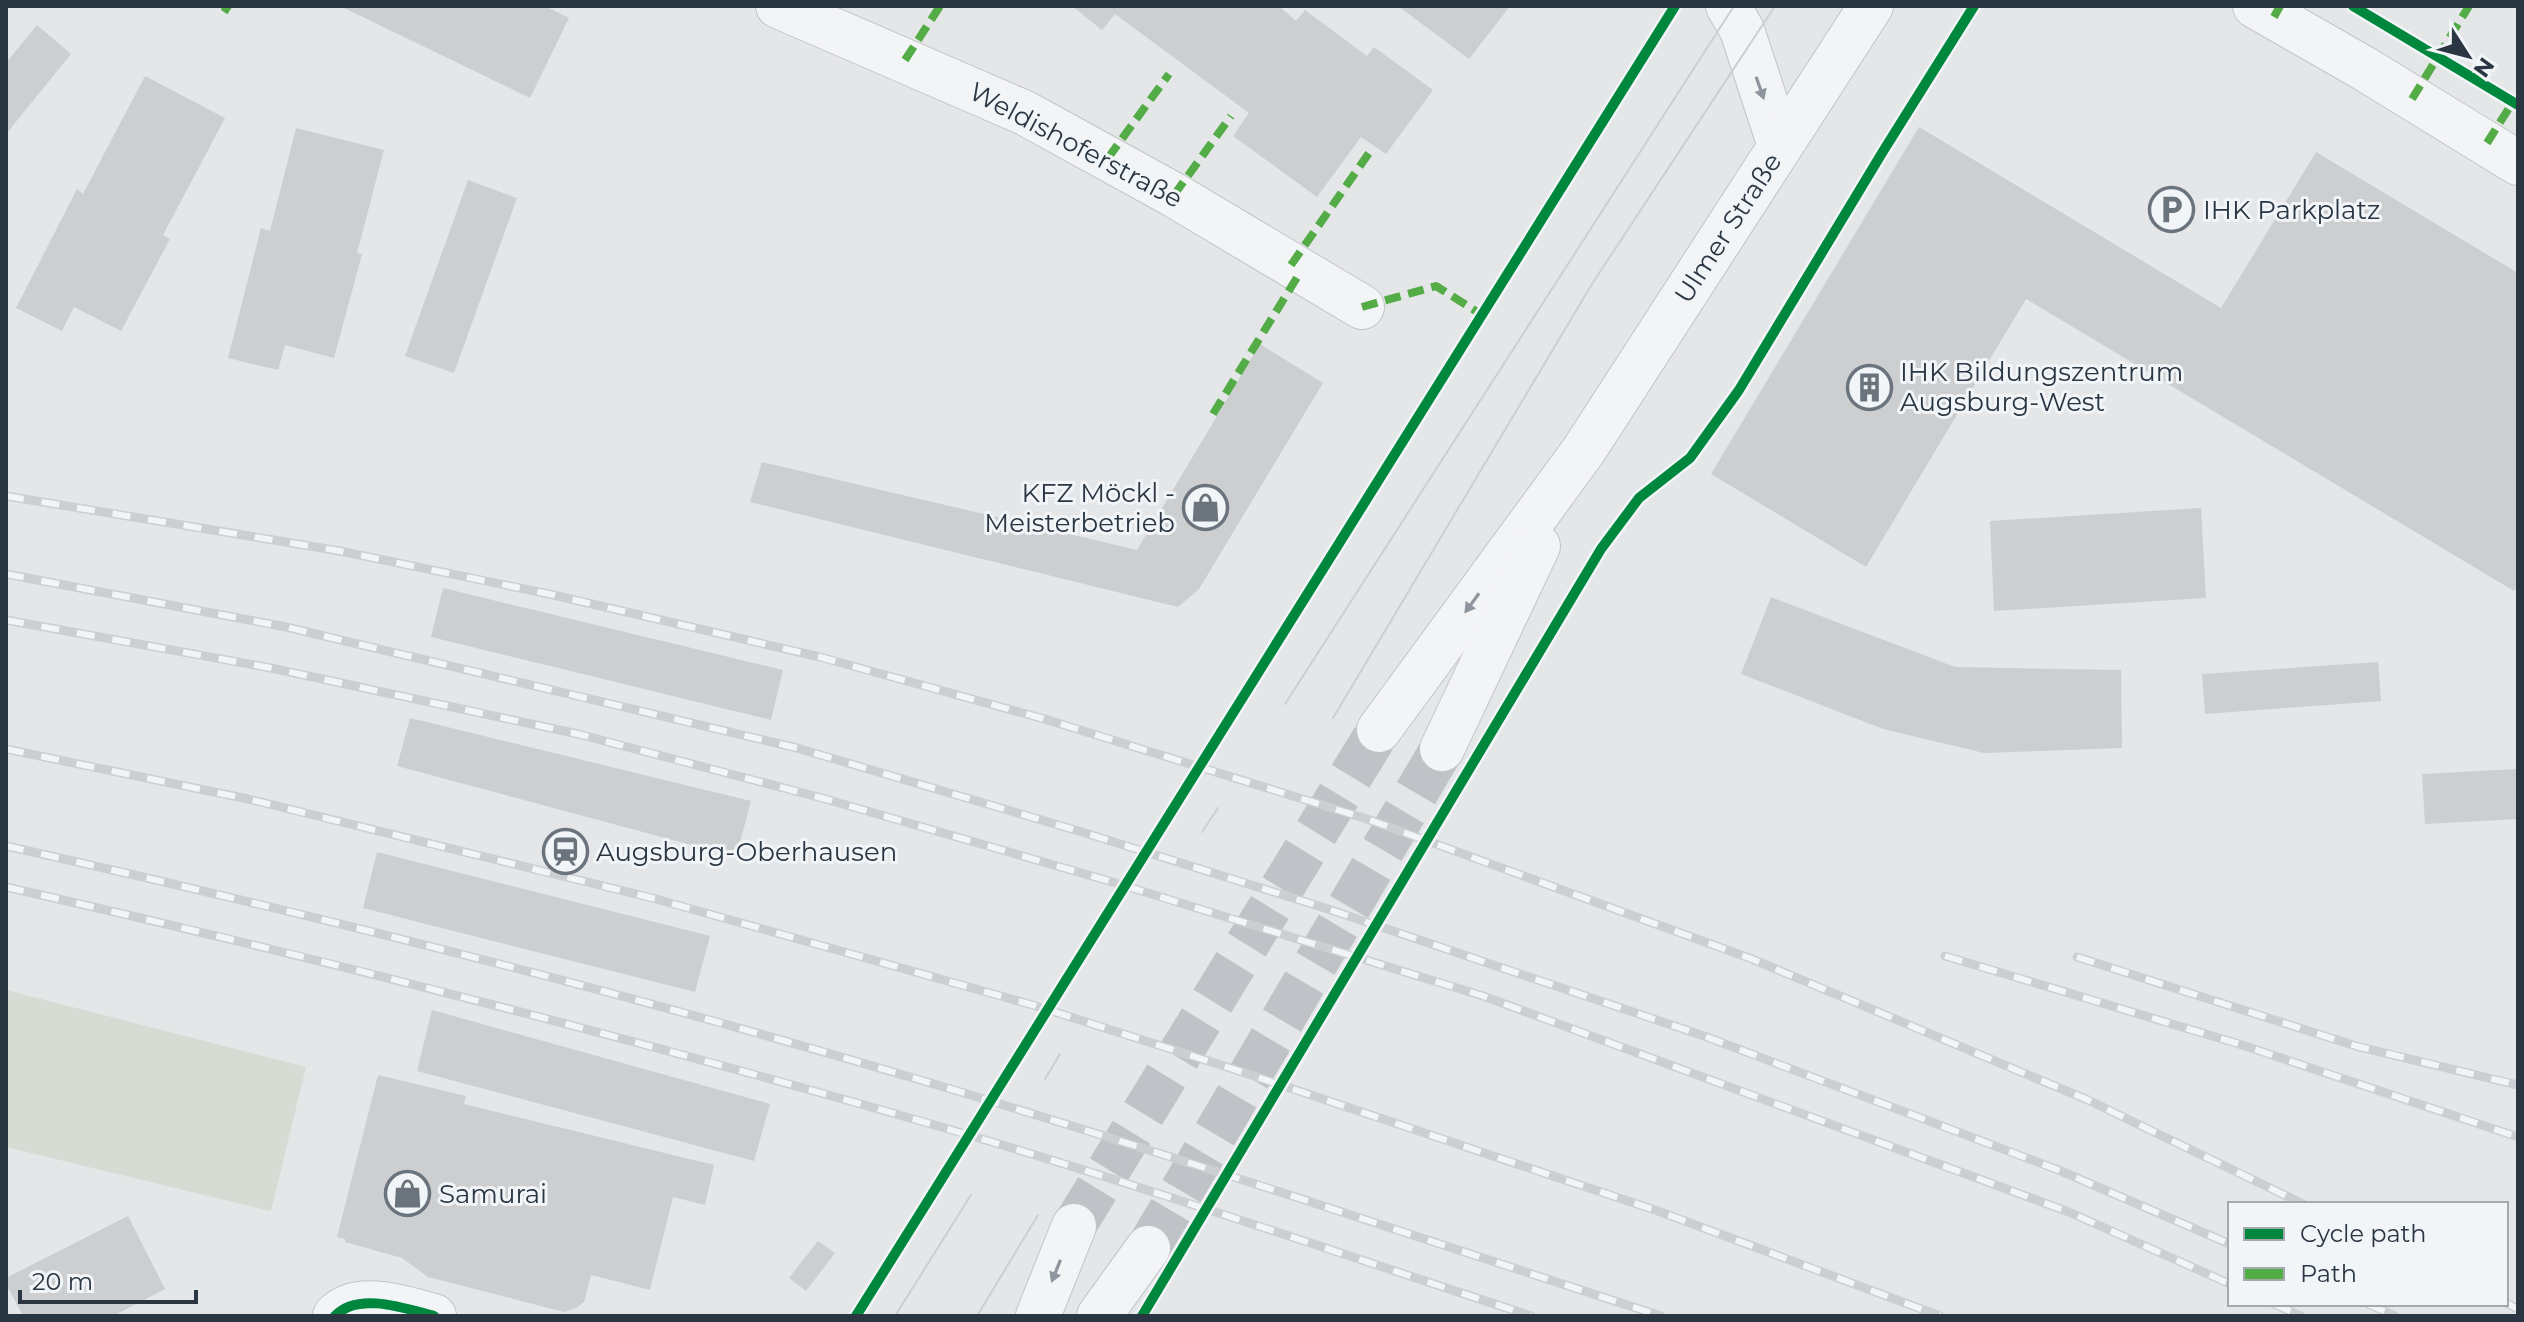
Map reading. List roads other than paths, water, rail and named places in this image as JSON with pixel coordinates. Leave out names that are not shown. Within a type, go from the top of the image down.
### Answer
[{"type":"street","name":"Weldishoferstraße","points":[[778,6],[1025,113],[1174,195],[1362,307]]},
{"type":"street","points":[[1728,6],[1742,30],[1780,146]]},
{"type":"street","name":"Ulmer Straße","points":[[1379,730],[1584,450],[1871,6]]},
{"type":"street","points":[[2255,6],[2518,163]]},
{"type":"street","name":"Ulmer Straße","points":[[1442,749],[1584,450]]},
{"type":"street","points":[[1038,1316],[1074,1226]]},
{"type":"street","points":[[1099,1316],[1148,1248]]},
{"type":"street","points":[[335,1316],[357,1304],[387,1304],[434,1316]]},
{"type":"tunnel","points":[[1074,1226],[1379,730]]},
{"type":"tunnel","points":[[1148,1248],[1442,749]]},
{"type":"tram line","points":[[1285,704],[1734,6]]},
{"type":"tram line","points":[[1333,718],[1592,284],[1775,6]]},
{"type":"tram line","points":[[1202,832],[1218,808]]},
{"type":"tram line","points":[[1045,1079],[1060,1054]]},
{"type":"tram line","points":[[895,1316],[971,1195]]},
{"type":"tram line","points":[[977,1316],[1038,1215]]},
{"type":"railway","points":[[6,496],[340,551],[549,594],[820,657],[1048,720],[1367,819],[1752,959],[2088,1100],[2299,1202]]},
{"type":"railway","points":[[6,574],[286,627],[797,748],[1082,832],[1325,908],[1704,1036],[2061,1171],[2228,1243]]},
{"type":"railway","points":[[6,620],[271,668],[578,734],[822,798],[1109,881],[1483,996],[2069,1212],[2228,1283]]},
{"type":"railway","points":[[6,749],[248,799],[656,899],[1036,1006],[1658,1211],[1940,1316]]},
{"type":"railway","points":[[6,846],[477,958],[828,1053],[1124,1142],[1661,1316]]},
{"type":"railway","points":[[6,887],[349,968],[804,1088],[1071,1166],[1531,1316]]},
{"type":"railway","points":[[1945,956],[2239,1044],[2518,1137]]},
{"type":"railway","points":[[2077,957],[2356,1046],[2518,1085]]},
{"type":"railway","points":[[2508,1304],[2518,1309]]},
{"type":"railway","points":[[2278,1306],[2301,1316]]},
{"type":"railway","points":[[2372,1306],[2395,1316]]},
{"type":"place","name":"IHK Parkplatz","points":[[2172,210]]},
{"type":"place","name":"IHK Bildungszentrum Augsburg-West","points":[[1869,387]]},
{"type":"place","name":"KFZ Möckl - Meisterbetrieb","points":[[1206,508]]},
{"type":"place","name":"Augsburg-Oberhausen","points":[[565,852]]},
{"type":"place","name":"Samurai","points":[[408,1194]]}]
